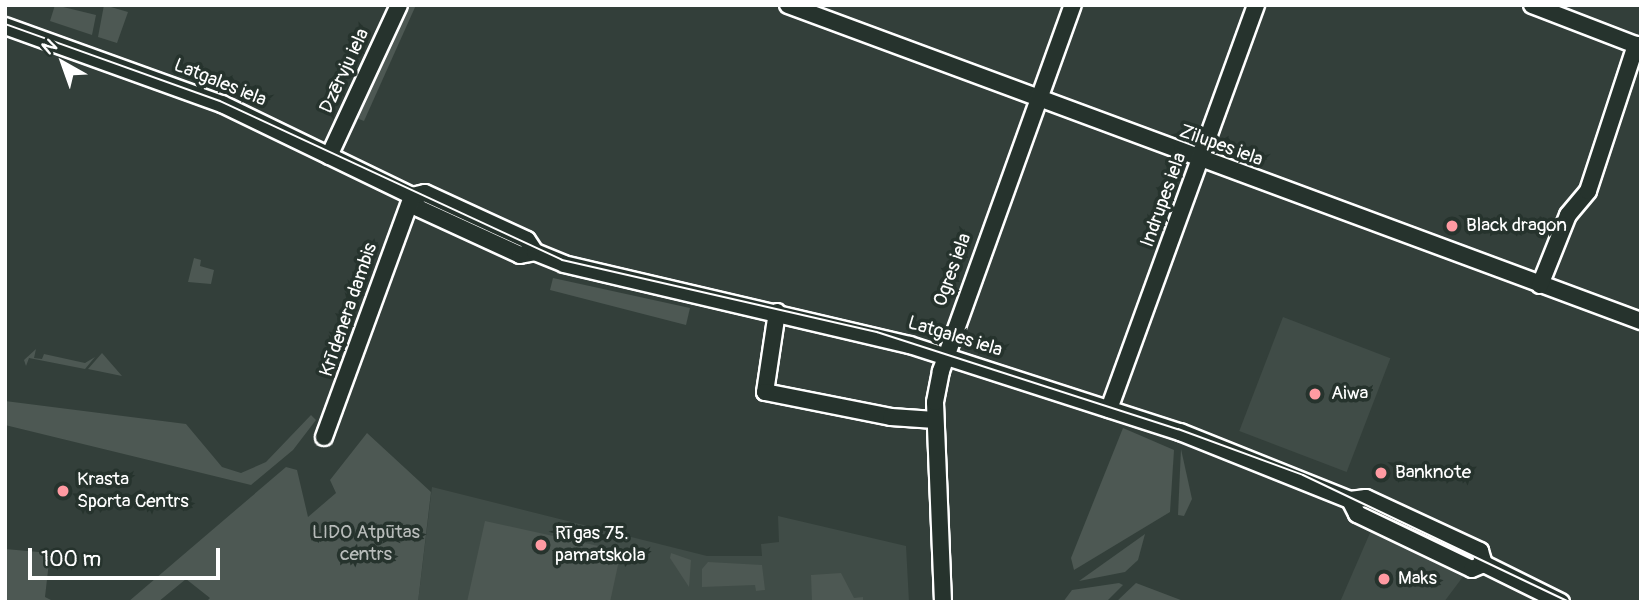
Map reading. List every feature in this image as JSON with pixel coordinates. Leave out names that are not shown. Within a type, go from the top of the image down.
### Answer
[{"type":"street","name":"Dzērvju iela","points":[[329,156],[399,5]]},
{"type":"street","name":"Zilupes iela","points":[[788,5],[1037,100],[1641,321]]},
{"type":"street","name":"Ogres iela","points":[[943,602],[936,420],[945,355],[1073,5]]},
{"type":"street","name":"Indrupes iela","points":[[1110,409],[1256,5]]},
{"type":"street","points":[[1537,6],[1639,46],[1588,191],[1569,215],[1540,285]]},
{"type":"street","name":"Latgales iela","points":[[5,26],[222,104],[412,196],[425,193],[527,240],[536,252],[564,264],[776,312],[945,355],[1110,409],[1303,478],[1350,500],[1362,496],[1480,551],[1484,564],[1561,602]]},
{"type":"street","name":"Krīdenera dambis","points":[[324,438],[412,196]]},
{"type":"street","points":[[776,312],[765,392],[891,416],[936,420]]},
{"type":"shaded area","name":"Aiwa","points":[[1283,317],[1390,358],[1347,472],[1239,431]]},
{"type":"shaded area","name":"Rīgas 75. pamatskola","points":[[432,487],[707,556],[762,556],[761,544],[779,542],[778,516],[906,546],[909,602],[418,602]]},
{"type":"shaded area","points":[[1373,526],[1468,570],[1444,602],[1340,602]]},
{"type":"green space","points":[[55,5],[96,15],[92,35],[50,21]]},
{"type":"green space","points":[[104,5],[128,12],[117,43],[98,37]]},
{"type":"green space","points":[[406,5],[416,5],[364,121],[354,117]]},
{"type":"green space","points":[[194,258],[201,260],[200,266],[214,270],[211,284],[188,282]]},
{"type":"green space","points":[[553,278],[690,308],[686,325],[550,290]]},
{"type":"green space","points":[[36,349],[34,358],[42,359],[44,354],[85,363],[95,357],[85,369],[29,358],[26,366],[24,360]]},
{"type":"green space","points":[[102,353],[122,376],[88,369]]},
{"type":"green space","points":[[5,401],[186,424],[222,467],[241,473],[266,462],[311,415],[316,420],[293,450],[251,485],[5,425]]},
{"type":"green space","points":[[1123,428],[1174,450],[1170,512],[1074,570],[1071,558]]},
{"type":"green space","name":"LIDO Atpūtas centrs","points":[[367,433],[431,492],[418,602],[206,602],[210,598],[186,579],[158,602],[128,602],[286,467],[297,470],[308,517],[336,493],[330,480]]},
{"type":"green space","points":[[1181,449],[1192,499],[1184,516],[1178,515]]},
{"type":"green space","points":[[485,521],[621,551],[610,602],[467,602]]},
{"type":"green space","points":[[1145,534],[1138,560],[1125,572],[1079,581]]},
{"type":"green space","points":[[5,549],[50,553],[45,597],[55,602],[5,602]]},
{"type":"green space","points":[[671,553],[691,560],[689,587],[670,558]]},
{"type":"green space","points":[[708,562],[762,565],[765,590],[756,591],[755,585],[702,587],[702,569]]},
{"type":"green space","points":[[841,573],[854,598],[863,597],[863,602],[812,602],[811,575]]},
{"type":"green space","points":[[1119,583],[1123,585],[1106,602],[1063,602],[1072,590]]},
{"type":"green space","points":[[1136,583],[1186,602],[1116,602]]},
{"type":"tram line","points":[[5,24],[220,101],[562,260],[877,332],[1178,429],[1303,475],[1569,602]]},
{"type":"place","name":"Black dragon","points":[[1452,226]]},
{"type":"place","name":"Aiwa","points":[[1315,394]]},
{"type":"place","name":"Banknote","points":[[1381,473]]},
{"type":"place","name":"Krasta Sporta Centrs","points":[[63,491]]},
{"type":"place","name":"Rīgas 75. pamatskola","points":[[541,545]]},
{"type":"place","name":"Maks","points":[[1384,579]]}]
